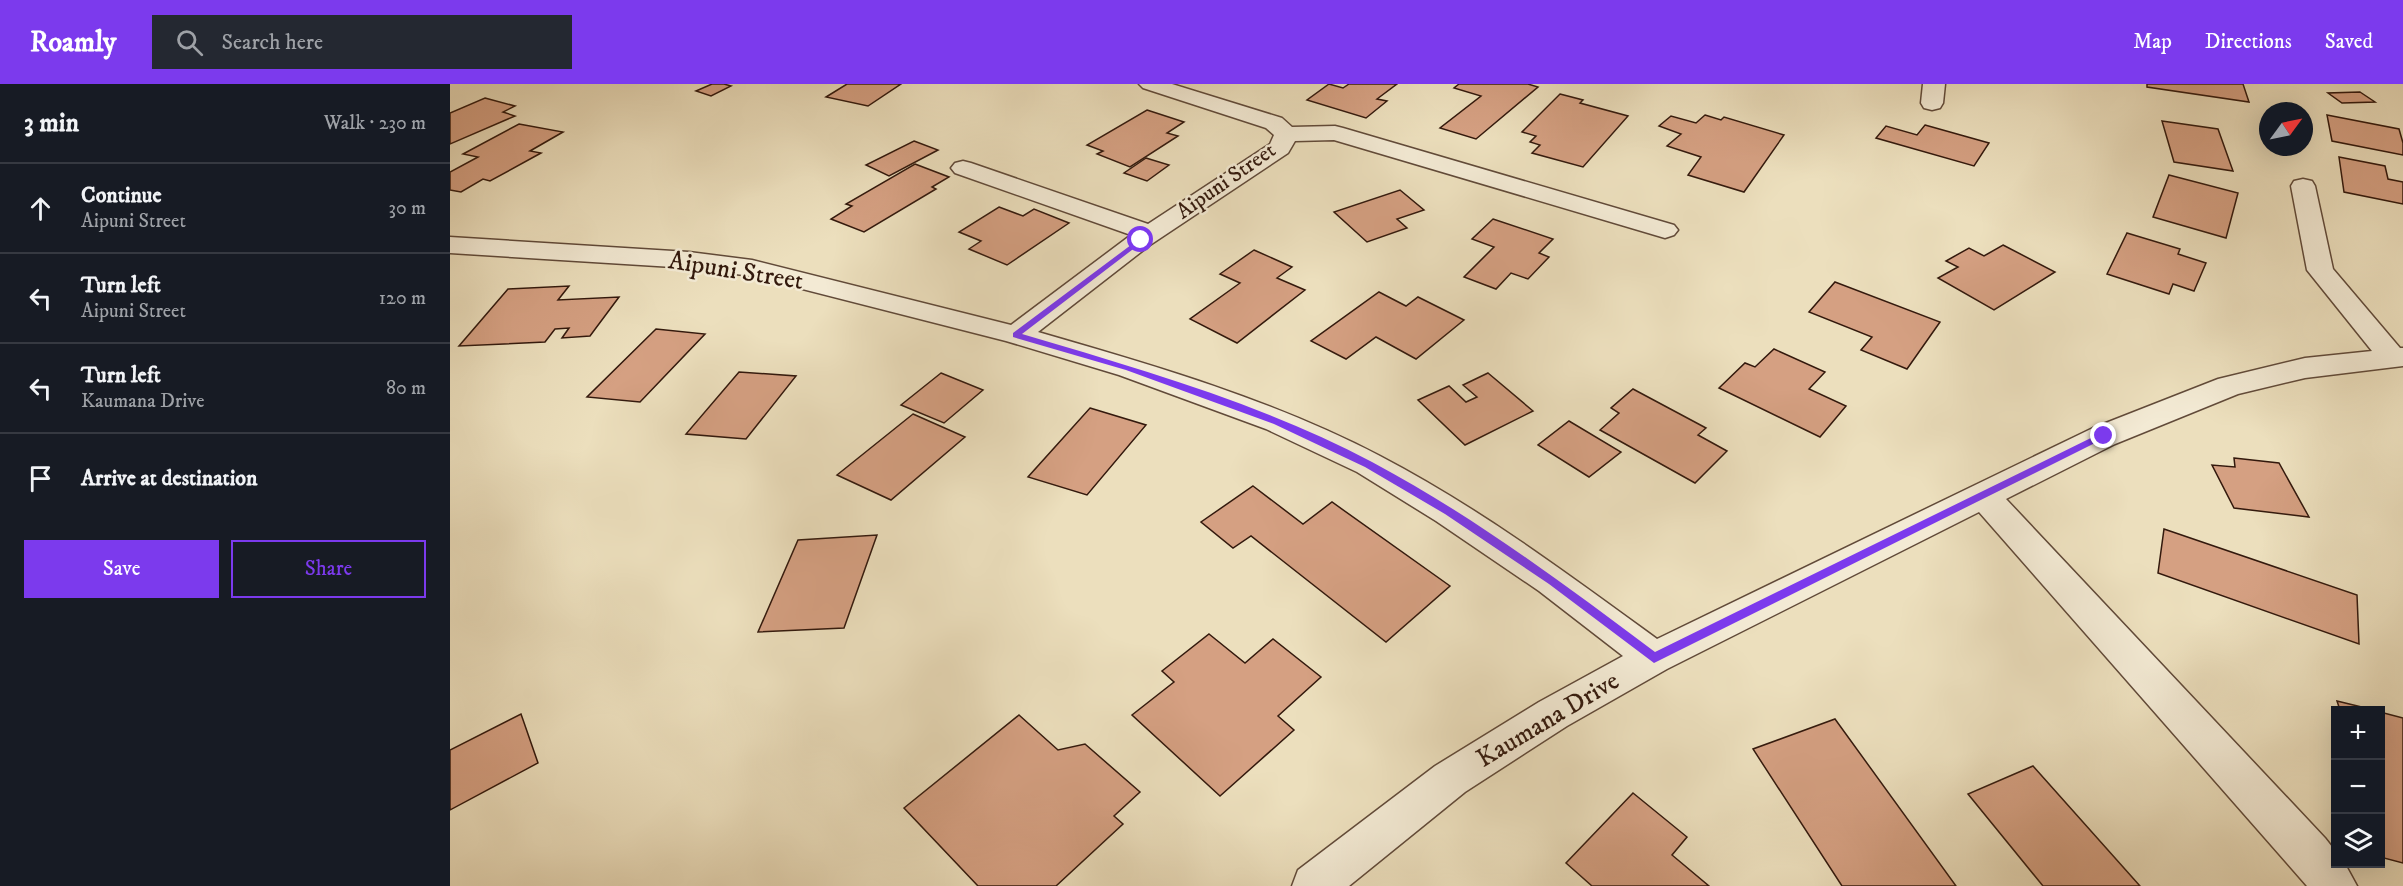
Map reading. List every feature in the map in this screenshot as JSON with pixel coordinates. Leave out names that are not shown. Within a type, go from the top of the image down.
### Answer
[{"type":"street","name":"Aipuni Street","points":[[1016,335],[1151,234],[1280,148],[1286,134],[1274,123],[1150,84]]},
{"type":"street","points":[[1286,134],[1335,133],[1665,230]]},
{"type":"street","points":[[963,168],[1151,234]]},
{"type":"street","points":[[2303,186],[2320,270],[2397,357]]},
{"type":"street","name":"Aipuni Street","points":[[450,245],[689,260],[752,268],[1016,335],[1129,368],[1256,414],[1368,464],[1448,512],[1552,581],[1654,658]]},
{"type":"street","name":"Kaumana Drive","points":[[1314,886],[1450,779],[1553,714],[1654,658],[1983,495],[2104,436],[2229,387],[2305,368],[2397,357]]},
{"type":"street","points":[[1983,495],[2301,844],[2335,886]]},
{"type":"building","points":[[712,84],[731,86],[711,96],[696,91]]},
{"type":"building","points":[[847,84],[901,84],[868,106],[826,97]]},
{"type":"building","points":[[1329,84],[1343,88],[1349,84],[1397,84],[1377,99],[1387,101],[1366,118],[1307,100]]},
{"type":"building","points":[[1459,84],[1528,84],[1538,87],[1476,139],[1440,128],[1481,96],[1454,88]]},
{"type":"building","points":[[2147,84],[2243,84],[2249,102],[2147,87]]},
{"type":"building","points":[[2360,92],[2375,102],[2342,103],[2328,93]]},
{"type":"building","points":[[1560,94],[1583,100],[1580,103],[1628,116],[1583,167],[1532,153],[1540,145],[1530,142],[1536,136],[1522,132]]},
{"type":"building","points":[[485,98],[515,106],[503,112],[515,116],[450,144],[450,113]]},
{"type":"building","points":[[1147,110],[1184,122],[1167,133],[1178,136],[1130,167],[1097,154],[1103,151],[1087,145]]},
{"type":"building","points":[[1705,115],[1721,120],[1724,117],[1784,135],[1744,192],[1688,175],[1701,157],[1667,146],[1681,134],[1659,126],[1671,116],[1696,123]]},
{"type":"building","points":[[2327,115],[2399,129],[2403,143],[2403,155],[2332,141]]},
{"type":"building","points":[[2162,121],[2218,129],[2233,171],[2174,162]]},
{"type":"building","points":[[519,124],[563,132],[530,151],[541,153],[490,181],[483,179],[461,192],[450,190],[450,172],[478,157],[463,154]]},
{"type":"building","points":[[1925,125],[1989,143],[1974,166],[1876,138],[1886,126],[1917,135]]},
{"type":"building","points":[[914,141],[938,150],[889,176],[866,165]]},
{"type":"building","points":[[2339,157],[2385,166],[2388,179],[2403,182],[2403,204],[2344,192]]},
{"type":"building","points":[[1146,158],[1169,165],[1147,181],[1124,173]]},
{"type":"building","points":[[915,164],[949,177],[932,187],[936,189],[864,232],[831,219],[852,206],[846,204]]},
{"type":"building","points":[[2169,175],[2238,193],[2226,238],[2153,217]]},
{"type":"building","points":[[1400,190],[1424,210],[1397,219],[1407,228],[1367,242],[1334,212]]},
{"type":"building","points":[[999,207],[1023,216],[1034,209],[1069,223],[1007,265],[969,249],[981,241],[959,232]]},
{"type":"building","points":[[1493,219],[1553,239],[1539,253],[1549,257],[1528,279],[1511,273],[1496,289],[1464,277],[1494,247],[1472,239]]},
{"type":"building","points":[[2127,233],[2180,249],[2178,254],[2206,263],[2194,291],[2173,284],[2169,294],[2107,274]]},
{"type":"building","points":[[2003,245],[2055,272],[1994,310],[1938,278],[1958,267],[1946,261],[1969,248],[1984,256]]},
{"type":"building","points":[[1254,250],[1292,267],[1277,278],[1305,290],[1237,343],[1190,319],[1240,283],[1220,274]]},
{"type":"building","points":[[1835,282],[1940,322],[1907,369],[1861,350],[1872,337],[1809,312]]},
{"type":"building","points":[[569,286],[558,300],[619,297],[590,336],[562,338],[569,328],[555,329],[545,342],[459,346],[508,289]]},
{"type":"building","points":[[1379,292],[1406,306],[1418,297],[1464,320],[1416,359],[1376,337],[1346,359],[1311,341]]},
{"type":"building","points":[[656,329],[705,334],[640,402],[587,397]]},
{"type":"building","points":[[1774,349],[1825,372],[1809,389],[1846,406],[1820,437],[1719,388],[1745,363],[1755,367]]},
{"type":"building","points":[[739,372],[796,376],[746,439],[686,434]]},
{"type":"building","points":[[941,373],[983,390],[944,423],[901,405]]},
{"type":"building","points":[[1488,373],[1533,411],[1465,445],[1418,400],[1449,386],[1466,402],[1477,397],[1463,385]]},
{"type":"building","points":[[1633,389],[1706,428],[1698,435],[1727,451],[1695,483],[1600,430],[1619,413],[1611,408]]},
{"type":"building","points":[[1090,408],[1146,425],[1087,495],[1028,477]]},
{"type":"building","points":[[913,414],[965,437],[891,500],[837,475]]},
{"type":"building","points":[[1569,421],[1621,452],[1589,477],[1538,445]]},
{"type":"building","points":[[2234,458],[2279,463],[2309,517],[2234,508],[2212,465],[2235,467]]},
{"type":"building","points":[[1253,486],[1303,524],[1332,502],[1450,586],[1386,642],[1251,536],[1233,548],[1201,522]]},
{"type":"building","points":[[2164,529],[2357,595],[2359,644],[2158,573]]},
{"type":"building","points":[[877,535],[844,628],[758,632],[798,540]]},
{"type":"building","points":[[1209,634],[1245,663],[1273,639],[1321,677],[1278,716],[1294,730],[1220,796],[1132,715],[1174,682],[1162,671]]},
{"type":"building","points":[[2337,701],[2358,706],[2339,706]]},
{"type":"building","points":[[2385,713],[2403,718],[2403,863],[2385,858]]},
{"type":"building","points":[[521,714],[538,763],[450,810],[450,750]]},
{"type":"building","points":[[1019,715],[1058,750],[1085,744],[1140,792],[1114,816],[1123,824],[1056,886],[978,886],[904,808]]},
{"type":"building","points":[[1835,719],[1956,886],[1842,886],[1753,749]]},
{"type":"building","points":[[2033,766],[2140,886],[2043,886],[1968,794]]},
{"type":"building","points":[[1633,793],[1687,837],[1672,855],[1709,886],[1592,886],[1566,863]]},
{"type":"route","points":[[1141,240],[1016,335],[1129,368],[1277,422],[1368,464],[1448,512],[1552,581],[1654,658],[2104,436]]}]
